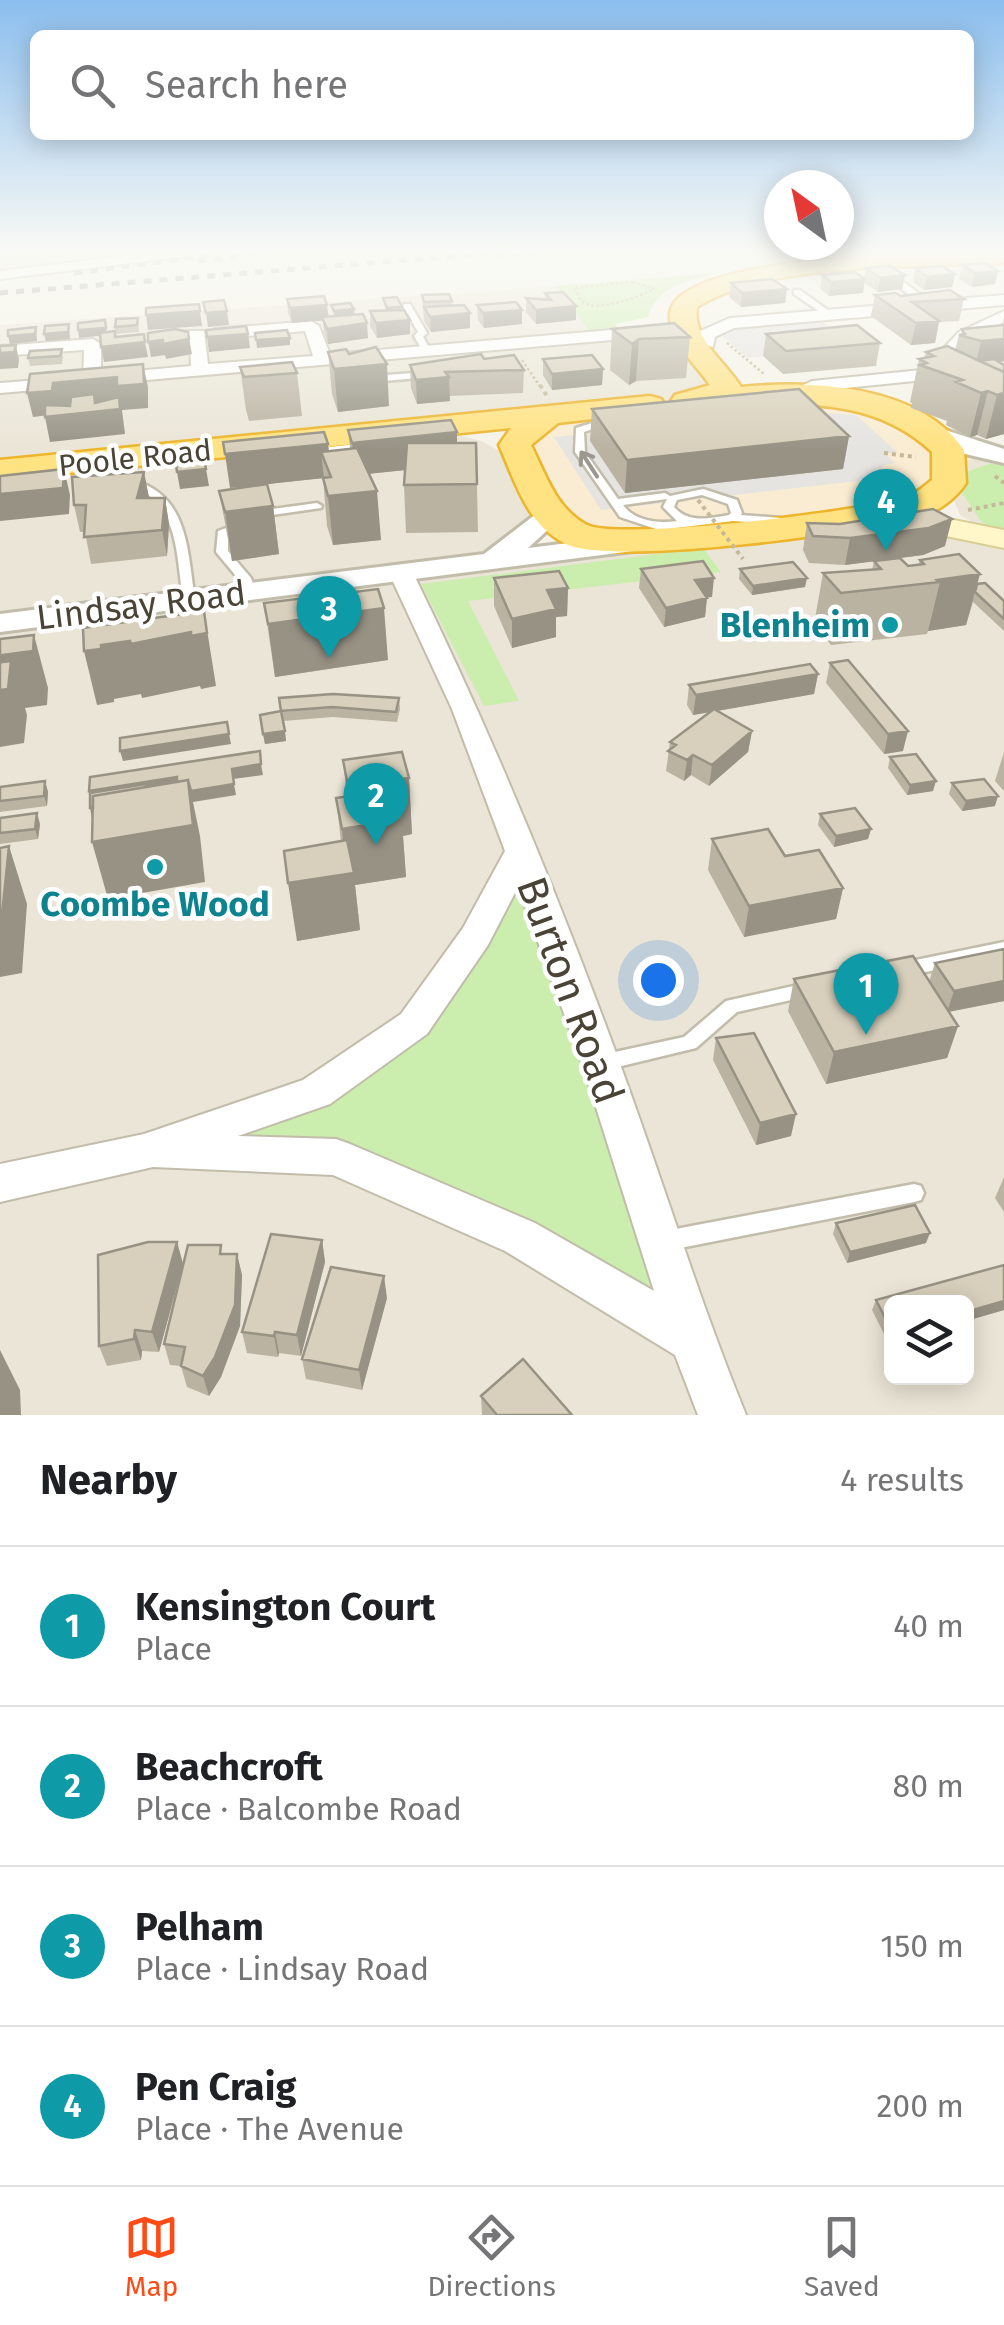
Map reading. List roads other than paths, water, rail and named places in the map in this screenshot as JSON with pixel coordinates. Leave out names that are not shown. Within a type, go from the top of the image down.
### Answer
[{"type":"highway","points":[[556,415],[517,438],[515,445],[548,517],[582,537],[638,543],[867,518],[923,504],[950,478],[948,450],[926,445],[881,410],[747,376],[684,318]]},
{"type":"highway","points":[[678,410],[727,388],[710,339]]},
{"type":"highway","name":"Poole Road","points":[[0,470],[334,443],[388,432],[556,415],[678,410],[784,388]]},
{"type":"highway","name":"Poole Road","points":[[388,432],[438,432],[482,441],[525,470]]},
{"type":"main road","points":[[950,478],[960,516],[1002,538]]},
{"type":"main road","points":[[867,518],[925,520],[1002,538]]},
{"type":"street","points":[[710,339],[811,318]]},
{"type":"street","points":[[954,380],[945,356],[976,330],[1000,318]]},
{"type":"street","points":[[215,334],[259,321],[319,326],[323,360]]},
{"type":"street","points":[[0,388],[200,371],[260,375],[323,360],[638,330]]},
{"type":"street","points":[[976,330],[1004,336]]},
{"type":"street","points":[[166,336],[198,336],[200,371]]},
{"type":"street","points":[[0,351],[116,342]]},
{"type":"street","points":[[92,380],[94,344]]},
{"type":"street","points":[[784,388],[925,376],[954,380],[1004,367]]},
{"type":"street","points":[[926,445],[998,462]]},
{"type":"street","points":[[950,478],[970,459],[998,462]]},
{"type":"street","name":"Lindsay Road","points":[[461,565],[508,551],[548,517]]},
{"type":"street","name":"Lindsay Road","points":[[0,622],[638,543]]},
{"type":"street","name":"Burton Road","points":[[401,573],[466,709],[600,1063],[692,1339],[722,1415]]},
{"type":"street","points":[[0,1183],[144,1152],[316,1092],[414,1024],[476,936],[520,852]]},
{"type":"street","points":[[144,1152],[336,1156],[520,1237],[692,1339]]},
{"type":"lane","points":[[414,318],[426,351]]},
{"type":"lane","points":[[384,355],[397,382]]},
{"type":"lane","points":[[361,380],[397,382],[433,374]]},
{"type":"lane","points":[[739,407],[774,403],[784,388]]},
{"type":"lane","points":[[721,409],[678,410],[609,420],[579,430],[580,452],[624,515],[643,524],[659,527],[733,518],[816,523]]},
{"type":"lane","points":[[334,443],[432,440]]},
{"type":"lane","points":[[113,483],[147,486],[170,510],[178,533],[188,600]]},
{"type":"lane","points":[[692,523],[670,512],[668,507],[673,498],[691,492],[715,494],[737,508],[733,518]]},
{"type":"lane","points":[[615,503],[665,496]]},
{"type":"lane","points":[[250,592],[247,582],[224,557],[222,533],[248,524],[258,514],[316,506]]},
{"type":"lane","points":[[887,973],[1004,949]]},
{"type":"lane","points":[[600,1063],[690,1043],[732,1006],[829,985]]},
{"type":"lane","points":[[660,1242],[914,1193]]},
{"type":"place","name":"Pen Craig","points":[[886,551]]},
{"type":"place","name":"Blenheim","points":[[890,625]]},
{"type":"place","name":"Pelham","points":[[329,658]]},
{"type":"place","name":"Beachcroft","points":[[376,845]]},
{"type":"place","name":"Coombe Wood","points":[[155,867]]},
{"type":"place","name":"Kensington Court","points":[[866,1035]]}]
